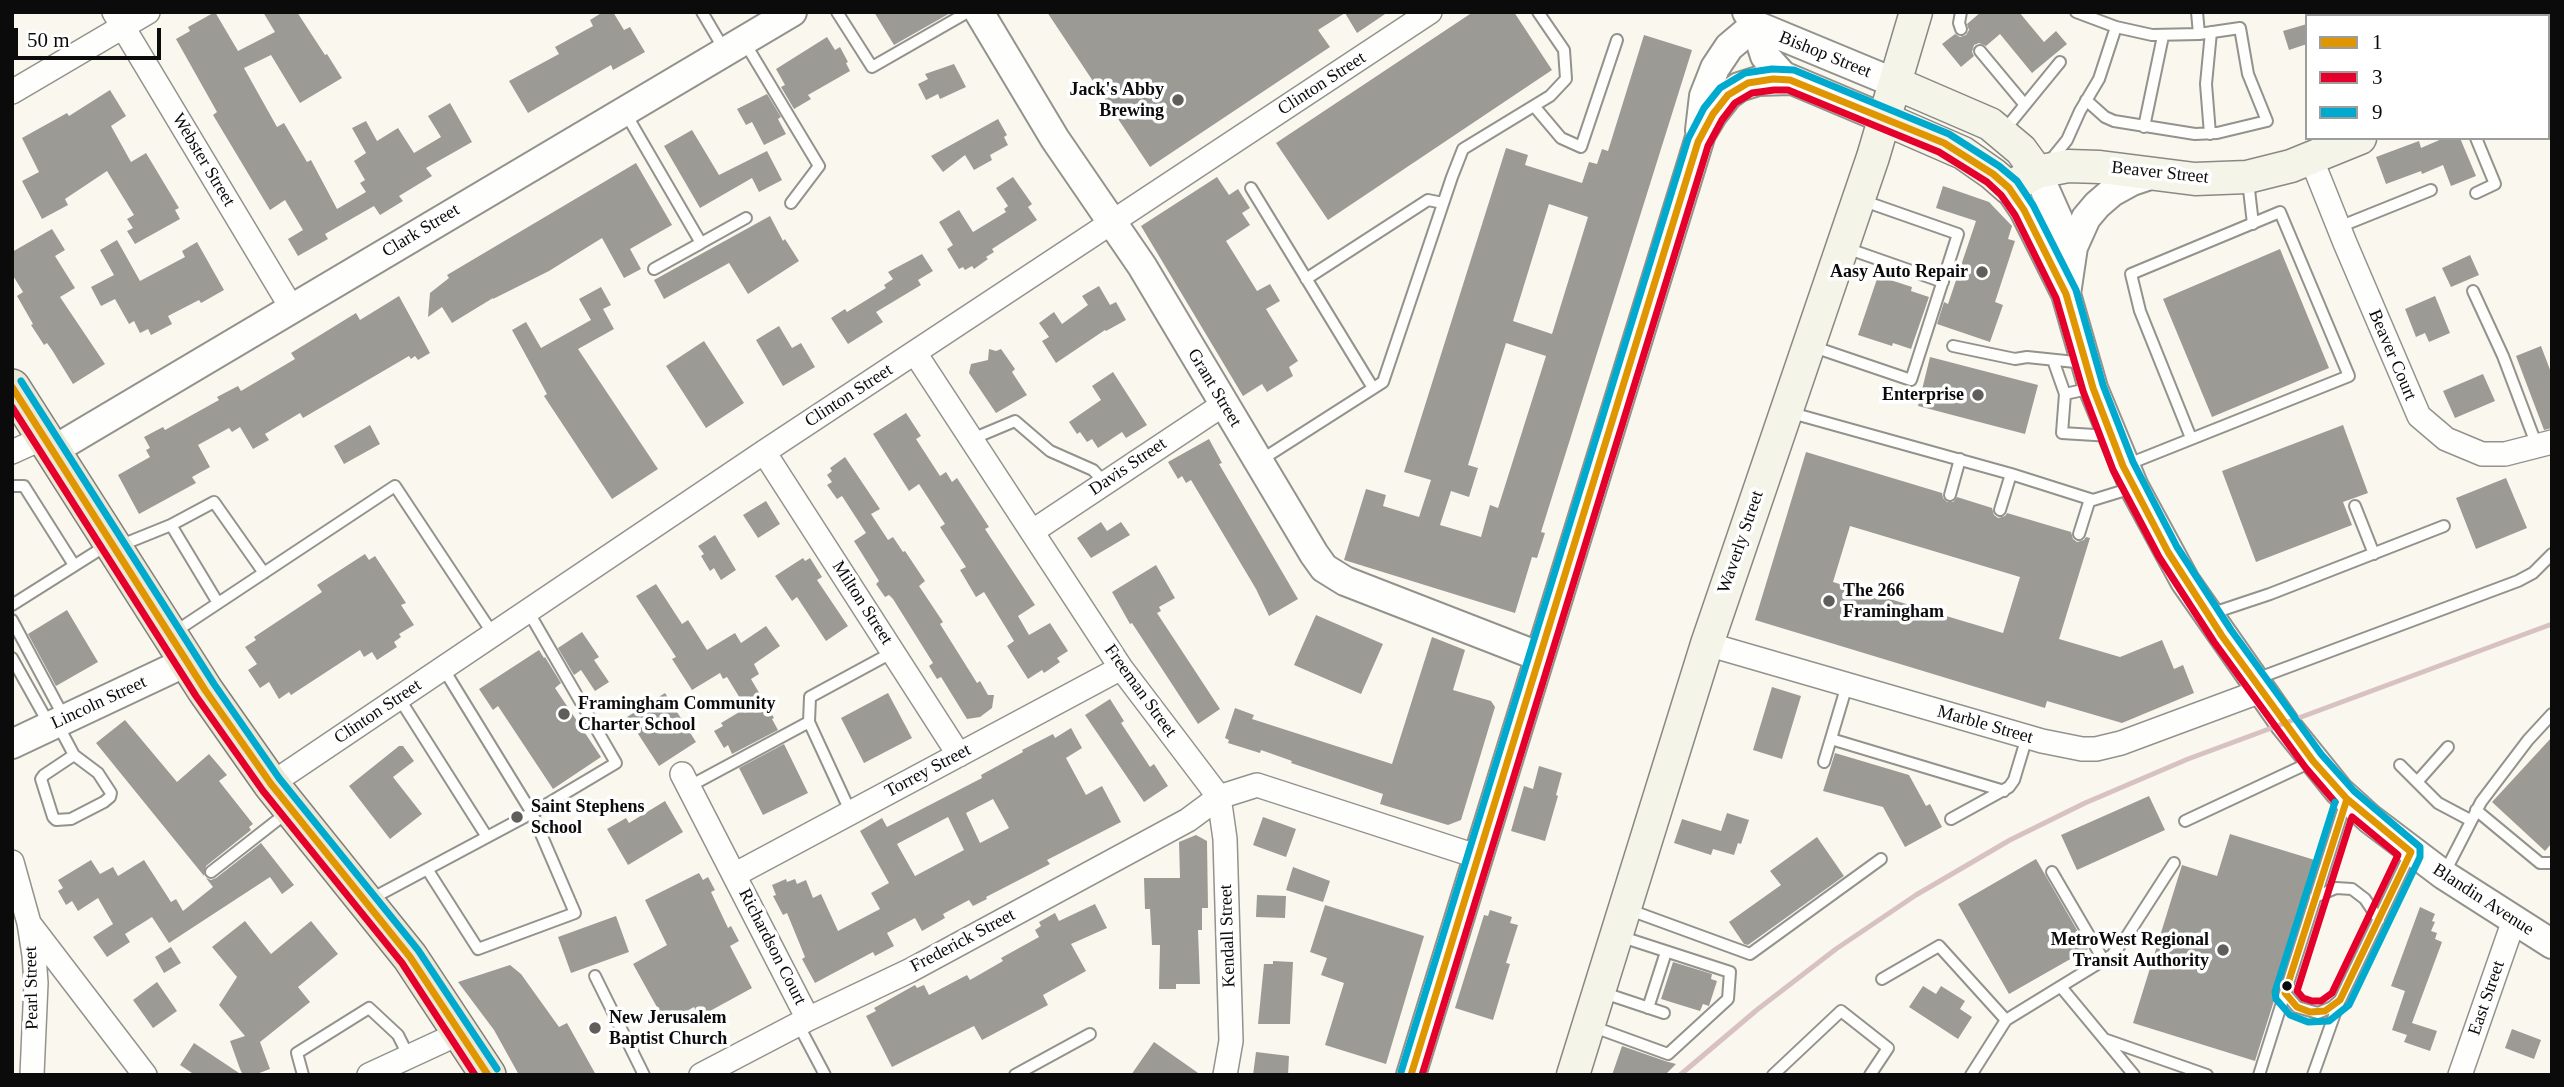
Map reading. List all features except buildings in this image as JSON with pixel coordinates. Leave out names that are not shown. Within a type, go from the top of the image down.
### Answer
[{"type":"main road","name":"Waverly Street","points":[[1573,1075],[1707,644],[1885,119],[1916,12]]},
{"type":"main road","points":[[1895,83],[1961,110],[2002,132],[2021,150],[2037,172]]},
{"type":"main road","points":[[1885,119],[1963,153],[2009,188]]},
{"type":"main road","name":"Beaver Street","points":[[2009,188],[2037,172],[2078,166],[2195,179],[2247,177],[2280,169],[2355,140]]},
{"type":"main road","points":[[12,387],[178,649],[281,797],[410,957],[488,1075]]},
{"type":"street","points":[[12,92],[118,20],[148,12]]},
{"type":"street","name":"Clark Street","points":[[48,444],[292,307],[792,12]]},
{"type":"street","name":"Grant Street","points":[[979,12],[1051,132],[1142,266],[1314,554],[1331,573],[1382,596],[1538,656]]},
{"type":"street","name":"Clinton Street","points":[[281,797],[399,698],[764,452],[1430,12]]},
{"type":"street","points":[[1411,1075],[1698,142],[1704,96],[1715,68],[1751,19]]},
{"type":"street","name":"Bishop Street","points":[[1751,19],[1895,83]]},
{"type":"street","name":"Bishop Street","points":[[1751,19],[1765,56],[1775,69],[1790,80],[1885,119]]},
{"type":"street","name":"Webster Street","points":[[118,20],[292,307]]},
{"type":"street","points":[[1698,142],[1713,114],[1733,91],[1758,81],[1790,80]]},
{"type":"street","name":"Beaver Court","points":[[2311,158],[2412,403],[2424,422],[2454,443],[2482,454],[2505,454],[2544,444]]},
{"type":"street","name":"Blandin Avenue","points":[[2037,172],[2058,219],[2065,254],[2066,294]]},
{"type":"street","points":[[2066,294],[2073,247],[2086,218],[2112,192],[2153,174]]},
{"type":"street","name":"Blandin Avenue","points":[[2009,188],[2025,210],[2066,294],[2089,376],[2128,477],[2168,552],[2257,685],[2313,761],[2347,799],[2411,852],[2552,944]]},
{"type":"street","name":"Freeman Street","points":[[915,353],[1121,668],[1219,797]]},
{"type":"street","name":"Davis Street","points":[[1033,531],[1224,404]]},
{"type":"street","points":[[12,452],[48,444]]},
{"type":"street","name":"Milton Street","points":[[764,452],[959,755]]},
{"type":"street","name":"Marble Street","points":[[1707,644],[2072,748],[2104,748],[2257,685]]},
{"type":"street","name":"Lincoln Street","points":[[12,744],[57,723],[178,649]]},
{"type":"street","name":"Torrey Street","points":[[736,874],[1121,668]]},
{"type":"street","name":"Richardson Court","points":[[685,781],[736,874],[803,1022]]},
{"type":"street","points":[[1219,797],[1257,785],[1479,857]]},
{"type":"street","name":"Frederick Street","points":[[701,1075],[923,963],[1188,820],[1219,797]]},
{"type":"street","name":"Kendall Street","points":[[1219,797],[1225,839],[1231,1041],[1225,1075]]},
{"type":"street","name":"Pearl Street","points":[[12,862],[29,923],[36,983],[32,1075]]},
{"type":"street","name":"East Street","points":[[2460,1075],[2514,920]]},
{"type":"street","points":[[29,923],[145,1075]]},
{"type":"street","points":[[369,1075],[462,1032]]},
{"type":"lane","points":[[702,12],[734,46],[819,166],[791,203]]},
{"type":"lane","points":[[837,12],[872,67],[968,12]]},
{"type":"lane","points":[[1259,462],[1383,382],[1463,149],[1550,96],[1566,79],[1564,50],[1538,12]]},
{"type":"lane","points":[[1961,12],[1961,29]]},
{"type":"lane","points":[[2076,12],[2116,27],[2163,36],[2240,28],[2248,74],[2267,121],[2210,134],[2144,127],[2111,120],[2086,100]]},
{"type":"lane","points":[[2197,12],[2199,34]]},
{"type":"lane","points":[[2037,172],[2067,140],[2099,79],[2116,27]]},
{"type":"lane","points":[[2210,134],[2206,84],[2211,32]]},
{"type":"lane","points":[[2144,127],[2163,36]]},
{"type":"lane","points":[[1534,106],[1561,138],[1581,147],[1617,40]]},
{"type":"lane","points":[[1980,51],[2025,105]]},
{"type":"lane","points":[[2002,132],[2060,62]]},
{"type":"lane","points":[[624,111],[701,243]]},
{"type":"lane","points":[[2476,192],[2496,184],[2477,140]]},
{"type":"lane","points":[[2247,177],[2253,223]]},
{"type":"lane","points":[[1251,188],[1373,388]]},
{"type":"lane","points":[[2339,228],[2431,190]]},
{"type":"lane","points":[[1808,345],[1911,380],[1958,234],[1858,199]]},
{"type":"lane","points":[[1306,279],[1428,200],[1443,203]]},
{"type":"lane","points":[[1786,411],[1960,459],[2090,499],[2101,499],[2128,477],[2192,438],[2349,376],[2280,212],[2131,274],[2140,311],[2192,438]]},
{"type":"lane","points":[[654,269],[746,218]]},
{"type":"lane","points":[[1842,247],[1943,282]]},
{"type":"lane","points":[[2473,291],[2544,444]]},
{"type":"lane","points":[[1953,346],[2015,359],[2027,357],[2053,360],[2089,376],[2065,394]]},
{"type":"lane","points":[[2053,360],[2065,394],[2062,433],[2111,436]]},
{"type":"lane","points":[[972,439],[1015,421],[1050,451],[1093,470],[1105,483]]},
{"type":"lane","points":[[1950,495],[1960,459]]},
{"type":"lane","points":[[2000,510],[2011,474]]},
{"type":"lane","points":[[18,486],[74,565]]},
{"type":"lane","points":[[178,649],[218,603],[395,486],[494,634]]},
{"type":"lane","points":[[2079,534],[2090,499]]},
{"type":"lane","points":[[12,605],[74,565],[113,545],[171,525],[214,502],[264,573]]},
{"type":"lane","points":[[2355,506],[2374,554]]},
{"type":"lane","points":[[171,525],[218,603]]},
{"type":"lane","points":[[2208,615],[2444,526]]},
{"type":"lane","points":[[2257,685],[2518,581],[2533,573],[2552,554]]},
{"type":"lane","points":[[366,902],[532,813],[616,762],[528,611]]},
{"type":"lane","points":[[12,620],[74,755],[98,773],[109,786],[110,797],[71,819],[59,821],[53,817],[41,779],[74,755]]},
{"type":"lane","points":[[851,813],[809,722],[810,697],[893,652]]},
{"type":"lane","points":[[12,658],[57,723]]},
{"type":"lane","points":[[427,869],[478,949],[575,914],[532,813],[443,668]]},
{"type":"lane","points":[[1824,762],[1847,685]]},
{"type":"lane","points":[[399,698],[487,837]]},
{"type":"lane","points":[[2444,875],[2473,815],[2520,751],[2552,715]]},
{"type":"lane","points":[[685,781],[809,722]]},
{"type":"lane","points":[[1951,819],[2004,791],[2014,780],[2027,737]]},
{"type":"lane","points":[[1831,739],[2004,791]]},
{"type":"lane","points":[[2417,782],[2448,747]]},
{"type":"lane","points":[[2185,821],[2313,761]]},
{"type":"lane","points":[[2400,765],[2438,803],[2473,815],[2540,863],[2552,863]]},
{"type":"lane","points":[[211,872],[281,797]]},
{"type":"lane","points":[[2259,1075],[2347,799]]},
{"type":"lane","points":[[2312,1075],[2340,1000],[2411,852]]},
{"type":"lane","points":[[1620,921],[1750,954],[1881,859]]},
{"type":"lane","points":[[1970,1075],[2006,1020],[2104,961],[2125,939],[2174,863]]},
{"type":"lane","points":[[2052,872],[2104,961]]},
{"type":"lane","points":[[2315,897],[2336,888],[2352,889],[2365,899],[2379,920]]},
{"type":"lane","points":[[1588,1025],[1668,1054],[1728,999],[1730,972],[1666,951],[1620,921]]},
{"type":"lane","points":[[1882,979],[1939,946],[2006,1020]]},
{"type":"lane","points":[[1648,1008],[1666,951]]},
{"type":"lane","points":[[595,976],[644,1075]]},
{"type":"lane","points":[[2061,987],[2134,1075]]},
{"type":"lane","points":[[1599,991],[1664,1013]]},
{"type":"lane","points":[[2285,993],[2297,1007],[2310,1013],[2325,1011],[2340,1000]]},
{"type":"lane","points":[[303,1075],[297,1053],[369,1008],[398,1035],[410,1057]]},
{"type":"lane","points":[[1773,1075],[1841,1011],[1888,1048],[1870,1075]]},
{"type":"lane","points":[[803,1022],[825,1075]]},
{"type":"lane","points":[[1015,1075],[1090,1034]]},
{"type":"lane","points":[[2104,1039],[2207,1075]]},
{"type":"green space","points":[[2445,12],[2552,12],[2552,41],[2550,14]]},
{"type":"railway","points":[[1680,1075],[1758,1009],[1836,949],[1916,895],[2010,840],[2085,803],[2188,759],[2552,624]]},
{"type":"transit line","name":"9","points":[[1401,1072],[1688,139],[1704,108],[1720,88],[1745,73],[1772,69],[1794,70],[1949,134],[1999,166],[2017,181],[2033,205],[2076,290],[2103,385],[2133,462],[2177,547],[2231,630],[2321,754],[2354,791],[2420,847],[2420,857],[2349,1005],[2329,1021],[2308,1022],[2290,1015],[2276,999],[2275,992],[2335,802]]},
{"type":"transit line","name":"1","points":[[1411,1075],[1698,142],[1713,114],[1728,95],[1748,83],[1773,79],[1790,80],[1944,143],[1993,174],[2009,188],[2024,210],[2066,294],[2093,388],[2123,466],[2168,552],[2222,636],[2313,761],[2347,799]]},
{"type":"transit line","name":"3","points":[[1422,1075],[1708,146],[1735,103],[1752,93],[1788,90],[1939,152],[1987,182],[2001,195],[2015,215],[2056,298],[2083,391],[2113,470],[2159,557],[2214,642],[2305,767],[2335,802]]},
{"type":"transit line","name":"9","points":[[21,381],[214,684],[279,778],[418,950],[497,1069]]},
{"type":"transit line","name":"1","points":[[12,387],[205,690],[271,784],[410,957],[488,1075]]},
{"type":"transit line","name":"3","points":[[12,407],[196,696],[263,791],[402,963],[475,1075]]},
{"type":"transit line","name":"1","points":[[2347,799],[2411,852],[2340,1000],[2325,1011],[2310,1012],[2297,1007],[2285,993],[2347,799]]},
{"type":"transit line","name":"3","points":[[2352,817],[2398,855],[2332,993],[2321,1001],[2312,1001],[2303,998],[2297,991],[2352,817]]},
{"type":"place","name":"Jack's Abby Brewing","points":[[1178,100]]},
{"type":"place","name":"Aasy Auto Repair","points":[[1982,272]]},
{"type":"place","name":"Enterprise","points":[[1978,395]]},
{"type":"place","name":"The 266 Framingham","points":[[1829,601]]},
{"type":"place","name":"Framingham Community Charter School","points":[[564,714]]},
{"type":"place","name":"Saint Stephens School","points":[[517,817]]},
{"type":"place","name":"MetroWest Regional Transit Authority","points":[[2223,950]]},
{"type":"place","name":"New Jerusalem Baptist Church","points":[[595,1028]]}]
